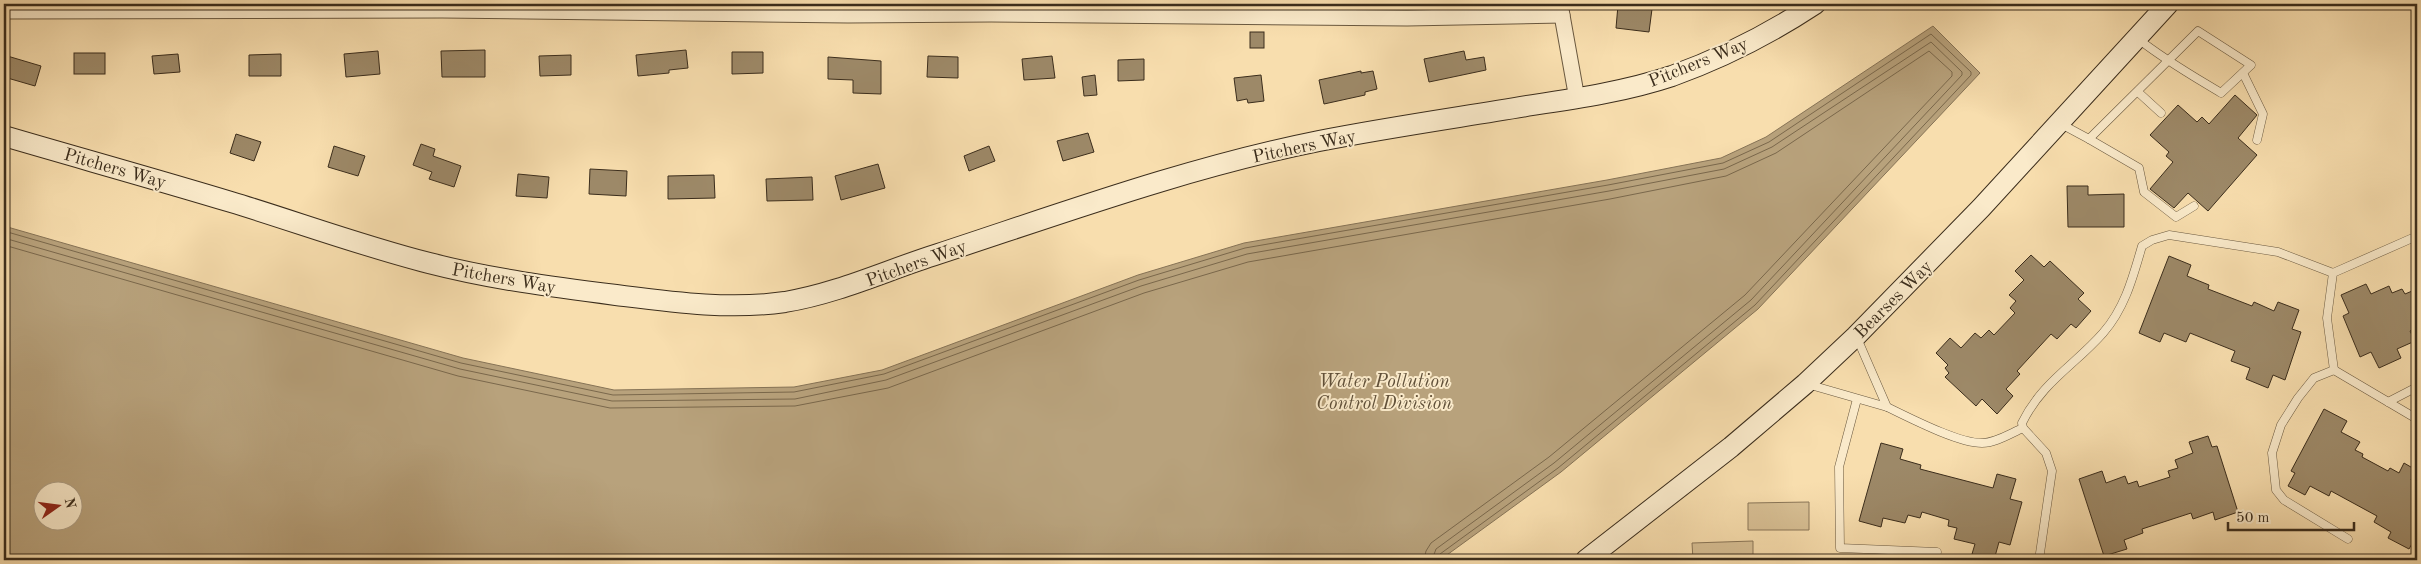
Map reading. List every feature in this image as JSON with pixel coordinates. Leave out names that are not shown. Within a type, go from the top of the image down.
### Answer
[{"type":"main road","name":"Pitchers Way","points":[[4,136],[162,181],[413,259],[454,269],[548,286],[661,300],[734,306],[792,300],[852,286],[916,261],[1032,221],[1210,167],[1267,153],[1335,138],[1577,99],[1625,89],[1689,69],[1746,44],[1815,4]]},
{"type":"main road","name":"Bearses Way","points":[[1586,560],[1696,475],[1805,384],[1856,336],[1981,208],[2168,4]]},
{"type":"street","points":[[4,11],[442,10],[848,16],[991,14],[1407,18],[1561,10],[1577,99]]},
{"type":"lane","points":[[2329,4],[2417,4]]},
{"type":"lane","points":[[2090,139],[2169,61],[2198,31],[2251,65],[2221,93],[2169,61],[2137,38]]},
{"type":"lane","points":[[2243,73],[2263,114],[2257,140]]},
{"type":"lane","points":[[2138,92],[2162,113]]},
{"type":"lane","points":[[2057,123],[2090,139],[2139,168],[2144,192],[2176,217],[2194,206]]},
{"type":"lane","points":[[2039,560],[2052,471],[2046,453],[2023,428],[2022,423],[2026,414],[2048,384],[2103,333],[2114,317],[2130,287],[2142,246],[2152,240],[2169,235],[2278,252],[2334,273],[2417,236]]},
{"type":"lane","points":[[2334,273],[2327,318],[2334,370]]},
{"type":"lane","points":[[1856,336],[1887,407]]},
{"type":"lane","points":[[2334,370],[2417,419]]},
{"type":"lane","points":[[2334,370],[2314,378],[2298,398],[2281,425],[2272,453],[2276,490],[2284,500],[2348,539]]},
{"type":"lane","points":[[1805,384],[1887,407],[1931,428],[1975,442],[1992,441],[2023,428]]},
{"type":"lane","points":[[2388,402],[2417,387]]},
{"type":"lane","points":[[1857,399],[1839,467],[1840,548],[1938,552]]},
{"type":"shaded area","points":[[1809,502],[1809,530],[1748,530],[1748,503]]},
{"type":"shaded area","points":[[1753,541],[1753,560],[1693,560],[1692,543]]},
{"type":"water","name":"Water Pollution Control Division","points":[[1933,26],[1980,73],[1758,309],[1561,472],[1440,560],[4,560],[4,226],[463,358],[614,390],[794,387],[882,370],[1138,275],[1244,243],[1607,180],[1721,158],[1766,137]]},
{"type":"building","points":[[1618,5],[1652,9],[1649,32],[1616,28]]},
{"type":"building","points":[[1250,32],[1264,32],[1264,48],[1250,48]]},
{"type":"building","points":[[485,50],[485,77],[442,77],[441,51]]},
{"type":"building","points":[[686,50],[688,68],[669,70],[669,73],[638,76],[636,55]]},
{"type":"building","points":[[378,51],[380,74],[346,77],[344,54]]},
{"type":"building","points":[[1464,51],[1466,60],[1484,57],[1486,70],[1429,82],[1424,59]]},
{"type":"building","points":[[732,52],[763,52],[763,73],[732,74]]},
{"type":"building","points":[[74,53],[105,53],[105,74],[74,74]]},
{"type":"building","points":[[178,54],[180,72],[154,74],[152,56]]},
{"type":"building","points":[[281,54],[281,76],[249,76],[249,55]]},
{"type":"building","points":[[4,55],[41,66],[35,86],[4,77]]},
{"type":"building","points":[[571,55],[571,75],[540,76],[539,56]]},
{"type":"building","points":[[928,56],[958,57],[958,78],[927,77]]},
{"type":"building","points":[[1052,56],[1055,78],[1024,80],[1022,59]]},
{"type":"building","points":[[828,57],[881,61],[881,94],[853,93],[853,80],[828,79]]},
{"type":"building","points":[[1144,59],[1144,80],[1118,81],[1118,60]]},
{"type":"building","points":[[1361,71],[1361,73],[1373,71],[1377,89],[1365,92],[1365,95],[1324,104],[1319,80]]},
{"type":"building","points":[[1095,75],[1097,95],[1084,96],[1082,77]]},
{"type":"building","points":[[1261,75],[1264,101],[1248,103],[1247,99],[1237,101],[1234,78]]},
{"type":"building","points":[[2235,95],[2257,115],[2238,138],[2257,155],[2208,211],[2188,193],[2174,208],[2150,189],[2173,162],[2166,156],[2169,152],[2150,135],[2178,105],[2197,122],[2202,117],[2209,124]]},
{"type":"building","points":[[1088,133],[1094,152],[1063,161],[1057,141]]},
{"type":"building","points":[[236,134],[261,142],[254,161],[230,153]]},
{"type":"building","points":[[421,144],[435,149],[433,156],[461,166],[454,187],[429,179],[432,172],[413,165]]},
{"type":"building","points":[[334,146],[365,156],[358,176],[328,167]]},
{"type":"building","points":[[989,146],[995,161],[969,171],[964,156]]},
{"type":"building","points":[[878,164],[885,188],[841,200],[835,176]]},
{"type":"building","points":[[590,169],[627,171],[626,196],[589,194]]},
{"type":"building","points":[[518,174],[549,177],[547,198],[516,196]]},
{"type":"building","points":[[714,175],[715,198],[668,199],[668,176]]},
{"type":"building","points":[[812,177],[813,200],[767,201],[766,179]]},
{"type":"building","points":[[2067,186],[2088,186],[2088,195],[2124,194],[2124,227],[2068,227]]},
{"type":"building","points":[[2031,255],[2044,267],[2050,261],[2084,293],[2078,299],[2091,311],[2076,328],[2071,324],[2057,339],[2051,334],[2017,371],[2020,374],[2006,389],[2013,396],[1997,414],[1982,399],[1976,406],[1945,377],[1949,373],[1945,368],[1948,365],[1936,353],[1950,338],[1961,348],[1975,333],[1981,338],[1989,330],[1994,335],[2015,313],[2010,308],[2016,301],[2009,295],[2024,280],[2015,271]]},
{"type":"building","points":[[2169,256],[2191,265],[2187,276],[2209,285],[2208,289],[2252,306],[2254,302],[2274,311],[2278,302],[2299,310],[2292,329],[2301,332],[2285,380],[2273,375],[2268,388],[2246,379],[2250,368],[2231,361],[2235,351],[2190,333],[2186,342],[2164,333],[2160,342],[2139,333]]},
{"type":"building","points":[[2366,284],[2371,294],[2389,286],[2392,293],[2402,289],[2405,294],[2417,289],[2417,327],[2410,331],[2415,341],[2397,349],[2401,358],[2379,368],[2371,352],[2360,357],[2343,316],[2349,313],[2341,295]]},
{"type":"building","points":[[2324,409],[2347,421],[2341,432],[2360,442],[2355,450],[2363,454],[2362,457],[2388,471],[2390,468],[2399,473],[2404,463],[2416,470],[2411,480],[2417,483],[2417,535],[2409,549],[2388,538],[2391,532],[2374,522],[2377,516],[2331,491],[2329,496],[2310,486],[2305,495],[2288,486],[2295,473],[2291,471]]},
{"type":"building","points":[[2208,436],[2212,447],[2217,446],[2238,512],[2215,520],[2213,512],[2193,519],[2191,513],[2142,529],[2143,533],[2124,540],[2127,549],[2104,556],[2079,479],[2102,471],[2106,483],[2125,476],[2128,484],[2137,481],[2139,487],[2170,477],[2168,471],[2178,468],[2175,460],[2193,453],[2189,442]]},
{"type":"building","points":[[1881,443],[1903,449],[1900,459],[1921,465],[1920,469],[1993,488],[1997,474],[2016,479],[2010,499],[2022,502],[2010,545],[1999,542],[1994,560],[1972,554],[1975,544],[1954,539],[1957,528],[1948,526],[1949,520],[1922,512],[1920,518],[1908,515],[1905,523],[1883,518],[1881,527],[1859,521]]}]
